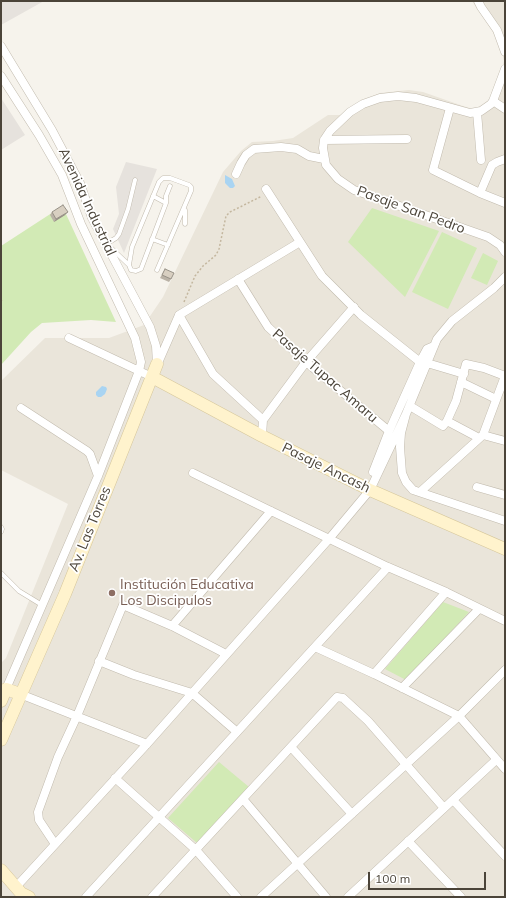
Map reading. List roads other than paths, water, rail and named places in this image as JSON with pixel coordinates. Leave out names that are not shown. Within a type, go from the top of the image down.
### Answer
[{"type":"street","points":[[478,1],[497,30],[505,52]]},
{"type":"street","name":"Avenida Industrial","points":[[1,46],[52,130],[80,183],[92,218],[150,327],[156,346],[158,364]]},
{"type":"street","points":[[236,174],[243,159],[254,149],[281,147],[297,149],[309,156],[324,159],[324,140],[330,132],[350,112],[363,104],[380,98],[398,96],[416,98],[470,113],[481,111],[493,101],[505,69]]},
{"type":"street","points":[[1,76],[39,135],[62,175],[81,224],[135,338],[141,362],[139,371]]},
{"type":"street","points":[[493,101],[505,109]]},
{"type":"street","points":[[450,108],[433,170],[480,193],[505,203]]},
{"type":"street","points":[[477,112],[481,160]]},
{"type":"street","points":[[324,140],[406,139]]},
{"type":"street","points":[[480,193],[492,166],[496,162],[505,158]]},
{"type":"street","name":"Pasaje San Pedro","points":[[324,159],[326,165],[333,174],[354,190],[488,237],[500,245],[505,252]]},
{"type":"street","points":[[268,191],[322,276],[354,308],[423,362],[463,378],[496,399]]},
{"type":"street","points":[[158,364],[178,315],[300,242]]},
{"type":"street","points":[[1,870],[22,894],[54,844],[147,744],[370,490],[410,406],[427,349],[434,346],[452,321],[494,288],[505,277]]},
{"type":"street","name":"Pasaje Tupac Amaru","points":[[238,279],[268,327],[306,362],[389,431]]},
{"type":"street","points":[[262,436],[263,420],[306,362],[354,308]]},
{"type":"street","points":[[178,315],[213,374],[263,420]]},
{"type":"street","points":[[68,338],[152,377]]},
{"type":"street","points":[[370,490],[372,475],[389,431],[423,362]]},
{"type":"street","name":"Av. Las Torres","points":[[1,740],[64,594],[158,364]]},
{"type":"street","points":[[410,406],[443,426],[447,421],[456,401],[466,364],[484,368],[505,376],[481,436],[420,492]]},
{"type":"street","name":"Av. Las Torres","points":[[1,701],[98,476],[139,371]]},
{"type":"street","name":"Pasaje Ancash","points":[[152,377],[262,436],[370,490],[505,549]]},
{"type":"street","points":[[21,408],[87,451],[90,454],[98,476]]},
{"type":"street","points":[[406,414],[401,433],[400,447],[402,473],[406,482],[413,490],[505,521]]},
{"type":"street","points":[[447,421],[481,436],[505,441]]},
{"type":"street","points":[[193,473],[328,539],[446,592],[505,621]]},
{"type":"street","points":[[477,487],[505,494]]},
{"type":"street","points":[[172,626],[271,511]]},
{"type":"street","points":[[86,897],[388,567]]},
{"type":"street","points":[[374,674],[446,592]]},
{"type":"street","points":[[54,844],[39,820],[38,812],[58,757],[77,716],[123,605],[172,626],[226,654]]},
{"type":"street","points":[[402,688],[479,609]]},
{"type":"street","points":[[315,647],[459,716],[505,769]]},
{"type":"street","points":[[99,661],[134,675],[192,693],[237,732]]},
{"type":"street","points":[[261,897],[504,674]]},
{"type":"street","points":[[6,689],[147,744]]},
{"type":"street","points":[[152,897],[337,697],[340,697],[368,721],[444,808]]},
{"type":"street","points":[[291,747],[352,814]]},
{"type":"street","points":[[348,897],[496,760]]},
{"type":"street","points":[[115,778],[158,818],[196,850],[237,897]]},
{"type":"street","points":[[243,799],[326,897]]},
{"type":"street","points":[[453,800],[505,856]]},
{"type":"street","points":[[408,841],[459,896]]},
{"type":"lane","points":[[129,265],[132,247],[159,182],[163,178],[170,178],[191,186],[192,191],[157,270]]},
{"type":"lane","points":[[135,180],[128,209],[119,234],[112,240],[105,243],[129,265],[129,269],[133,271],[141,269],[166,203],[166,196],[170,186]]},
{"type":"lane","points":[[153,196],[166,203]]},
{"type":"lane","points":[[184,208],[185,224]]},
{"type":"lane","points":[[152,239],[168,245]]},
{"type":"lane","points":[[1,527],[1,532]]},
{"type":"lane","points":[[1,573],[19,590],[42,605]]},
{"type":"water","points":[[225,175],[232,179],[235,186],[233,188],[230,188],[225,183]]},
{"type":"water","points":[[102,386],[106,387],[107,389],[105,394],[98,397],[96,392]]},
{"type":"place","name":"Institución Educativa Los Discipulos","points":[[112,593]]}]
